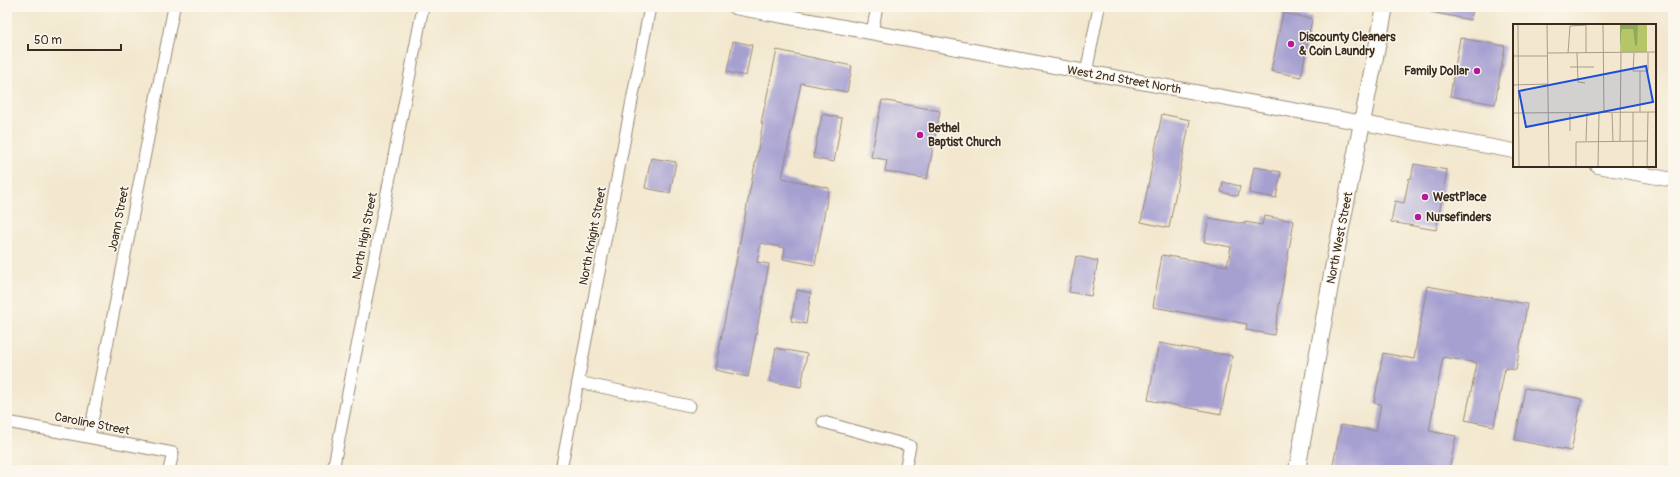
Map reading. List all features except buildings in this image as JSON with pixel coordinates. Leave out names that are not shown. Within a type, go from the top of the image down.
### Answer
[{"type":"main road","name":"North West Street","points":[[1297,470],[1334,263],[1385,7]]},
{"type":"street","name":"Joann Street","points":[[89,437],[174,7]]},
{"type":"street","name":"North High Street","points":[[333,470],[423,7]]},
{"type":"street","name":"North Knight Street","points":[[562,470],[650,7]]},
{"type":"street","name":"West 2nd Street North","points":[[735,7],[1513,151]]},
{"type":"street","points":[[872,32],[877,7]]},
{"type":"street","points":[[1086,73],[1099,7]]},
{"type":"street","points":[[1603,167],[1673,180]]},
{"type":"street","points":[[578,382],[690,406]]},
{"type":"street","name":"Caroline Street","points":[[7,422],[173,453],[169,470]]},
{"type":"street","points":[[823,422],[910,446],[905,470]]},
{"type":"place","name":"Discounty Cleaners & Coin Laundry","points":[[1291,44]]},
{"type":"place","name":"Family Dollar","points":[[1477,71]]},
{"type":"place","name":"Bethel Baptist Church","points":[[920,135]]},
{"type":"place","name":"WestPlace","points":[[1425,197]]},
{"type":"place","name":"Nursefinders","points":[[1418,217]]}]
